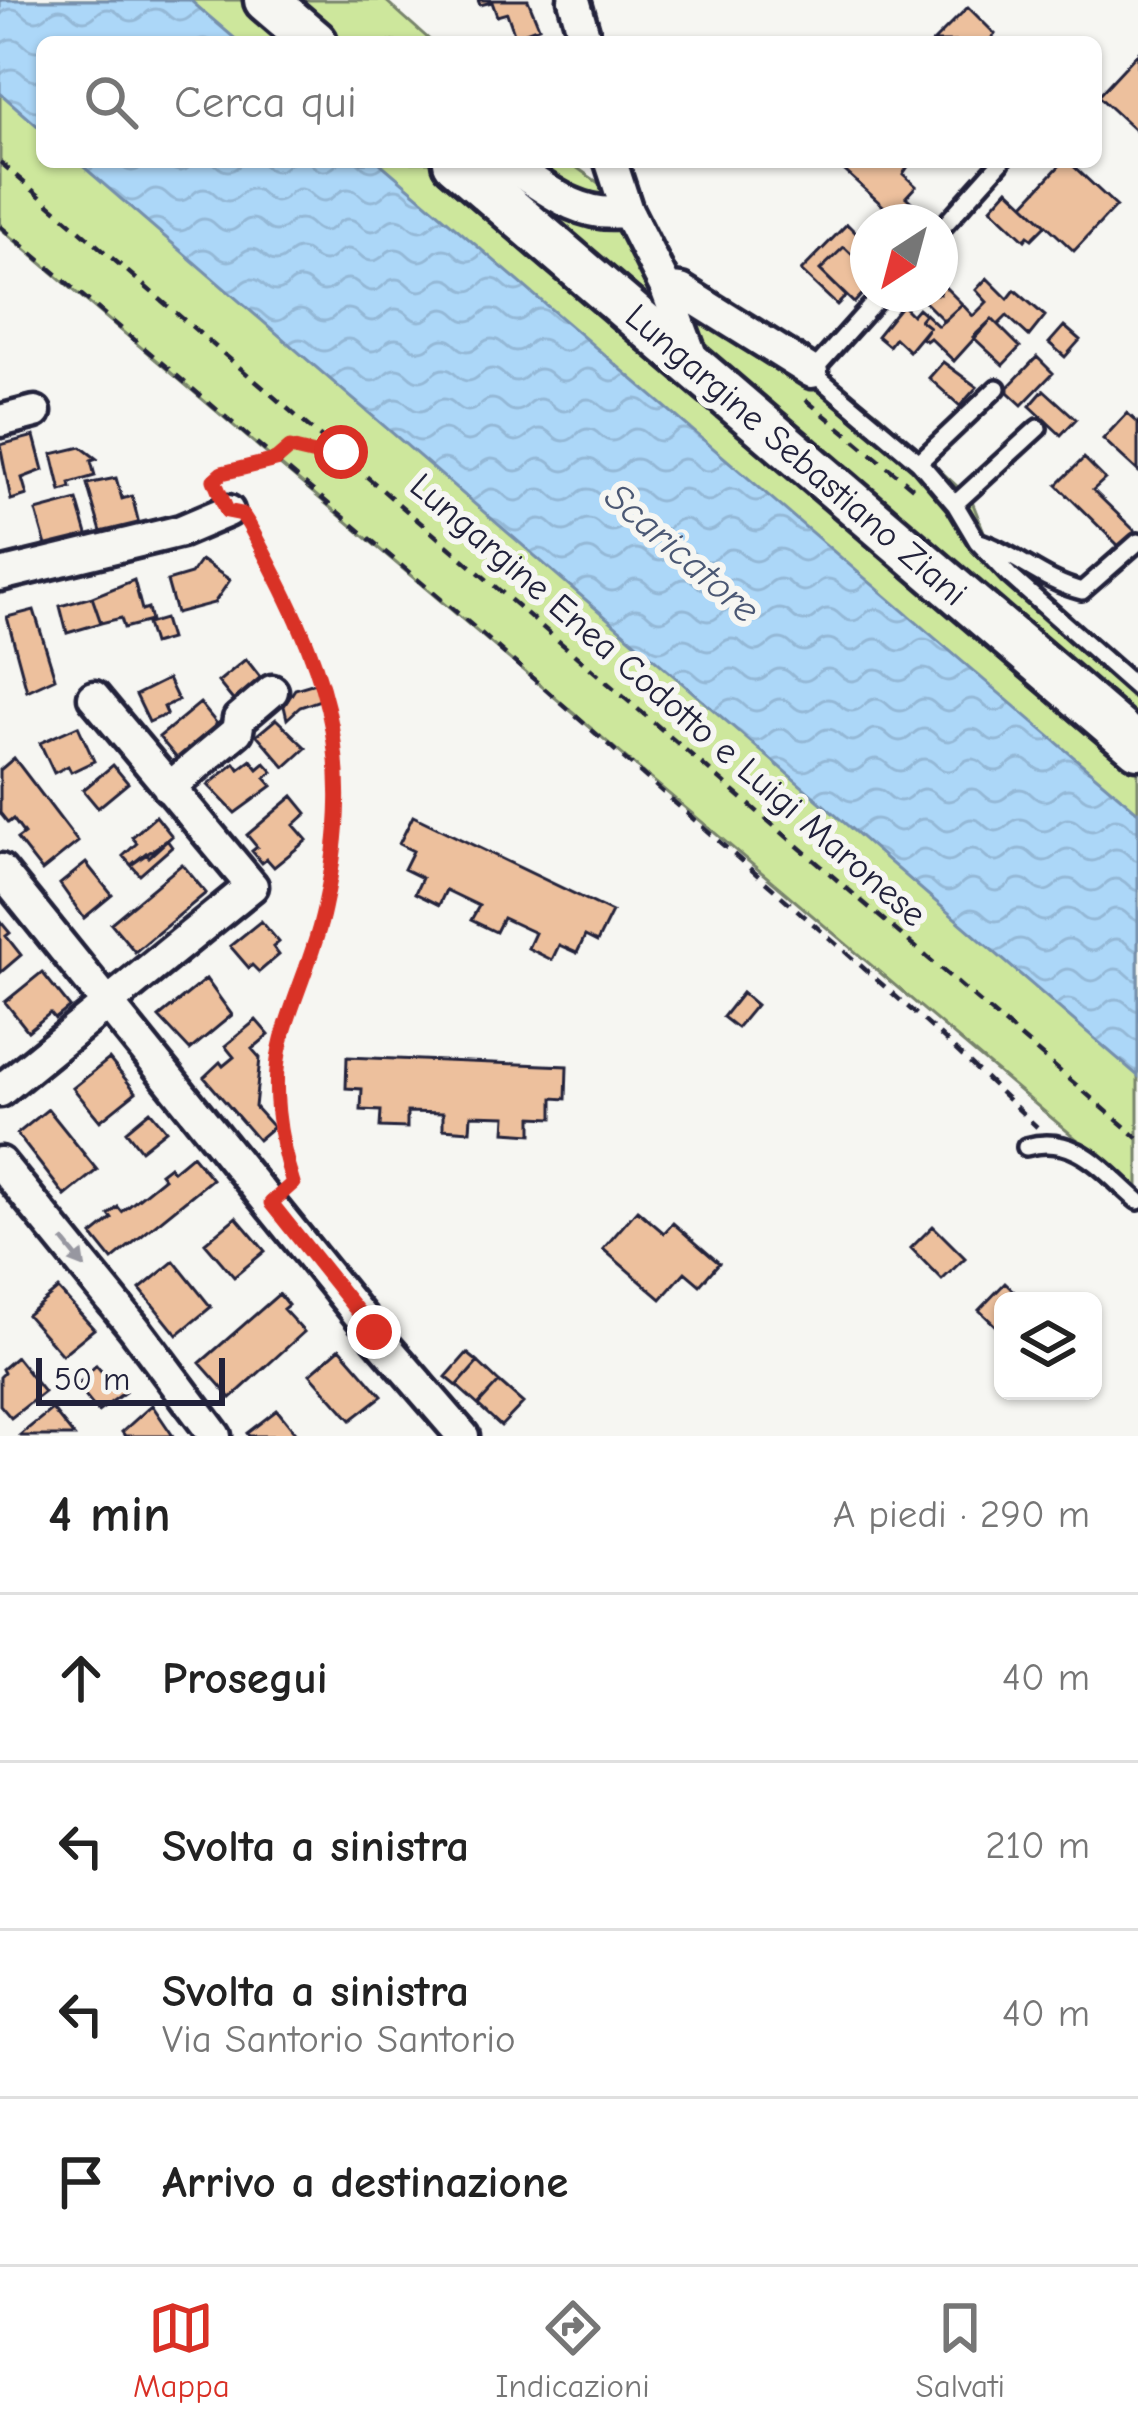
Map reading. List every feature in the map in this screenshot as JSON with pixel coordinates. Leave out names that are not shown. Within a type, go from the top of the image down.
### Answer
[{"type":"street","points":[[266,0],[308,36]]},
{"type":"street","points":[[574,0],[584,36]]},
{"type":"street","name":"Lungargine Sebastiano Ziani","points":[[462,168],[1138,746]]},
{"type":"street","points":[[515,168],[590,211],[627,211]]},
{"type":"street","points":[[613,168],[694,365]]},
{"type":"street","name":"Lungargine Sebastiano Ziani","points":[[666,288],[682,290],[809,386]]},
{"type":"street","points":[[0,421],[35,412]]},
{"type":"street","points":[[0,574],[181,531],[227,511]]},
{"type":"street","points":[[169,788],[237,731],[239,719],[272,691]]},
{"type":"street","points":[[0,1091],[252,886],[94,697]]},
{"type":"street","points":[[0,870],[463,1436]]},
{"type":"street","points":[[0,1163],[136,1329],[215,1436]]},
{"type":"lane","points":[[958,210],[996,168]]},
{"type":"lane","name":"Lungargine Sebastiano Ziani","points":[[868,312],[809,386],[919,462],[955,504],[977,541],[1138,689]]},
{"type":"lane","name":"Lungargine Sebastiano Ziani","points":[[919,462],[997,388]]},
{"type":"lane","name":"Lungargine Sebastiano Ziani","points":[[955,504],[1038,428]]},
{"type":"lane","name":"Lungargine Sebastiano Ziani","points":[[977,541],[1082,591],[1138,542]]},
{"type":"lane","points":[[1025,1147],[1051,1140],[1080,1151],[1138,1201]]},
{"type":"path","name":"Lungargine Enea Codotto e Luigi Maronese","points":[[0,162],[1138,1138]]},
{"type":"path","points":[[0,226],[844,950],[1051,1140]]},
{"type":"path","points":[[809,386],[927,500]]},
{"type":"path","points":[[271,1203],[293,1183],[284,1155],[277,1091],[280,1045],[324,910],[334,840],[337,755],[332,714],[312,648],[249,525],[242,514],[227,511],[214,480],[222,473],[276,460],[290,448],[332,458],[341,452]]},
{"type":"green space","points":[[0,0],[385,0],[425,36],[36,36],[36,168],[577,168],[635,209],[669,276],[813,363],[879,414],[971,499],[985,534],[1002,556],[1138,678],[1138,1191],[0,228]]},
{"type":"water","points":[[0,0],[190,0],[232,36],[36,36],[36,125],[0,93]]},
{"type":"water","name":"Scaricatore","points":[[85,168],[386,168],[1138,812],[1138,1076]]},
{"type":"building","points":[[478,0],[528,0],[539,27],[515,36],[507,13],[497,16],[492,2],[480,5]]},
{"type":"building","points":[[968,7],[995,34],[993,36],[939,36]]},
{"type":"building","points":[[1138,53],[1138,133],[1102,100],[1102,92]]},
{"type":"building","points":[[842,168],[907,168],[903,174],[916,186],[906,197],[914,204],[881,204]]},
{"type":"building","points":[[1057,168],[1075,168],[1116,206],[1074,251],[1024,204]]},
{"type":"building","points":[[1008,189],[1046,225],[1032,239],[1025,240],[991,208]]},
{"type":"building","points":[[847,224],[850,227],[850,253],[844,247],[820,270],[846,296],[837,305],[801,271]]},
{"type":"building","points":[[844,247],[850,253],[850,299],[820,270]]},
{"type":"building","points":[[987,278],[1008,299],[1015,290],[1045,316],[1029,336],[1007,316],[998,325],[992,319],[954,361],[930,338],[921,338],[929,327],[920,320],[925,314],[938,326],[962,304],[973,316],[987,302],[976,290]]},
{"type":"building","points":[[896,312],[925,314],[920,320],[929,327],[909,351],[895,338],[889,346],[877,336]]},
{"type":"building","points":[[992,319],[1020,347],[1003,365],[973,337]]},
{"type":"building","points":[[1064,326],[1080,340],[1065,357],[1049,343]]},
{"type":"building","points":[[1037,357],[1053,373],[1022,405],[1008,387]]},
{"type":"building","points":[[943,362],[977,387],[960,406],[929,378]]},
{"type":"building","points":[[1044,390],[1076,419],[1061,435],[1030,406]]},
{"type":"building","points":[[1127,413],[1138,423],[1138,471],[1103,439]]},
{"type":"building","points":[[34,436],[43,470],[22,478],[27,495],[11,500],[0,445]]},
{"type":"building","points":[[81,447],[97,459],[91,461],[95,476],[70,483],[71,488],[61,491],[52,454]]},
{"type":"building","points":[[1084,458],[1105,479],[1093,490],[1138,534],[1123,550],[1057,485]]},
{"type":"building","points":[[116,478],[122,499],[132,496],[141,532],[104,542],[87,484]]},
{"type":"building","points":[[77,500],[88,538],[47,549],[36,511]]},
{"type":"building","points":[[201,560],[230,580],[214,603],[176,613],[167,581],[191,574]]},
{"type":"building","points":[[134,580],[142,610],[148,608],[151,621],[124,628],[121,618],[101,623],[92,597]]},
{"type":"building","points":[[92,597],[101,623],[67,633],[60,606]]},
{"type":"building","points":[[34,610],[55,678],[27,691],[7,617]]},
{"type":"building","points":[[164,619],[170,639],[153,644],[147,624]]},
{"type":"building","points":[[246,659],[268,687],[241,710],[218,682]]},
{"type":"building","points":[[168,679],[178,700],[164,707],[167,714],[149,722],[136,695]]},
{"type":"building","points":[[315,683],[323,699],[300,707],[287,719],[284,706],[295,689]]},
{"type":"building","points":[[200,703],[226,735],[185,768],[159,737]]},
{"type":"building","points":[[276,719],[306,748],[285,767],[257,735]]},
{"type":"building","points":[[78,726],[94,761],[71,772],[68,766],[54,773],[40,743]]},
{"type":"building","points":[[14,758],[78,842],[42,871],[17,839],[24,834],[13,819],[8,823],[0,813],[0,770]]},
{"type":"building","points":[[251,760],[258,769],[265,763],[273,772],[265,778],[272,786],[235,813],[208,785],[235,763],[239,769]]},
{"type":"building","points":[[113,765],[128,783],[98,808],[83,790]]},
{"type":"building","points":[[293,796],[307,813],[294,825],[307,840],[274,867],[267,859],[262,863],[247,835]]},
{"type":"building","points":[[156,816],[172,836],[149,857],[146,853],[131,865],[123,856],[137,843],[132,837]]},
{"type":"building","points":[[413,816],[612,912],[597,942],[585,936],[577,953],[559,945],[552,960],[528,948],[535,933],[503,918],[496,932],[471,920],[479,906],[446,890],[439,905],[415,893],[422,878],[404,869],[413,851],[399,844]]},
{"type":"building","points":[[167,840],[172,847],[140,875],[131,865]]},
{"type":"building","points":[[86,863],[112,895],[84,918],[60,884]]},
{"type":"building","points":[[182,864],[206,893],[135,952],[111,923]]},
{"type":"building","points":[[0,921],[21,955],[0,973]]},
{"type":"building","points":[[261,921],[279,942],[273,947],[279,955],[259,972],[252,965],[249,968],[230,946]]},
{"type":"building","points":[[42,972],[70,1007],[55,1019],[50,1013],[28,1031],[5,1002]]},
{"type":"building","points":[[206,979],[232,1015],[190,1050],[159,1017]]},
{"type":"building","points":[[742,993],[756,1005],[737,1028],[723,1017]]},
{"type":"building","points":[[256,1020],[269,1035],[252,1049],[260,1058],[255,1107],[273,1127],[258,1140],[204,1077],[220,1062],[223,1066],[234,1057],[225,1046]]},
{"type":"building","points":[[347,1057],[567,1066],[566,1099],[553,1098],[553,1118],[532,1117],[532,1134],[505,1132],[506,1116],[471,1115],[470,1131],[443,1129],[443,1113],[407,1112],[407,1128],[380,1127],[381,1111],[361,1110],[362,1089],[346,1088]]},
{"type":"building","points":[[109,1059],[136,1092],[100,1121],[73,1088]]},
{"type":"building","points":[[48,1109],[97,1170],[65,1196],[17,1134]]},
{"type":"building","points":[[150,1111],[166,1130],[141,1150],[126,1131]]},
{"type":"building","points":[[192,1155],[212,1179],[112,1260],[92,1235],[112,1219],[109,1215],[118,1207],[122,1212],[164,1178],[160,1173],[169,1166],[173,1171]]},
{"type":"building","points":[[637,1210],[664,1233],[673,1223],[719,1263],[700,1285],[685,1272],[661,1299],[603,1249]]},
{"type":"building","points":[[236,1217],[265,1251],[234,1277],[205,1243]]},
{"type":"building","points":[[933,1226],[965,1258],[942,1280],[911,1248]]},
{"type":"building","points":[[174,1261],[211,1307],[177,1335],[140,1289]]},
{"type":"building","points":[[58,1289],[94,1329],[62,1355],[27,1315]]},
{"type":"building","points":[[279,1294],[288,1305],[283,1309],[304,1332],[231,1398],[200,1363]]},
{"type":"building","points":[[994,1294],[994,1324],[979,1310]]},
{"type":"building","points":[[340,1348],[382,1396],[351,1420],[310,1374]]},
{"type":"building","points":[[467,1353],[478,1362],[457,1386],[446,1377]]},
{"type":"building","points":[[16,1357],[44,1392],[11,1418],[0,1405],[0,1377]]},
{"type":"building","points":[[478,1362],[499,1382],[478,1405],[457,1386]]},
{"type":"building","points":[[96,1365],[125,1392],[98,1412],[77,1386]]},
{"type":"building","points":[[499,1382],[523,1403],[501,1426],[478,1405]]},
{"type":"building","points":[[152,1405],[173,1436],[125,1436],[122,1432]]},
{"type":"building","points":[[52,1409],[74,1436],[20,1435]]},
{"type":"building","points":[[277,1410],[298,1436],[249,1436],[247,1433]]},
{"type":"route","points":[[341,452],[332,458],[290,448],[276,460],[222,473],[214,480],[227,511],[242,514],[249,525],[312,648],[332,714],[337,755],[334,840],[324,910],[280,1045],[277,1091],[284,1155],[293,1183],[271,1203],[374,1332]]}]
